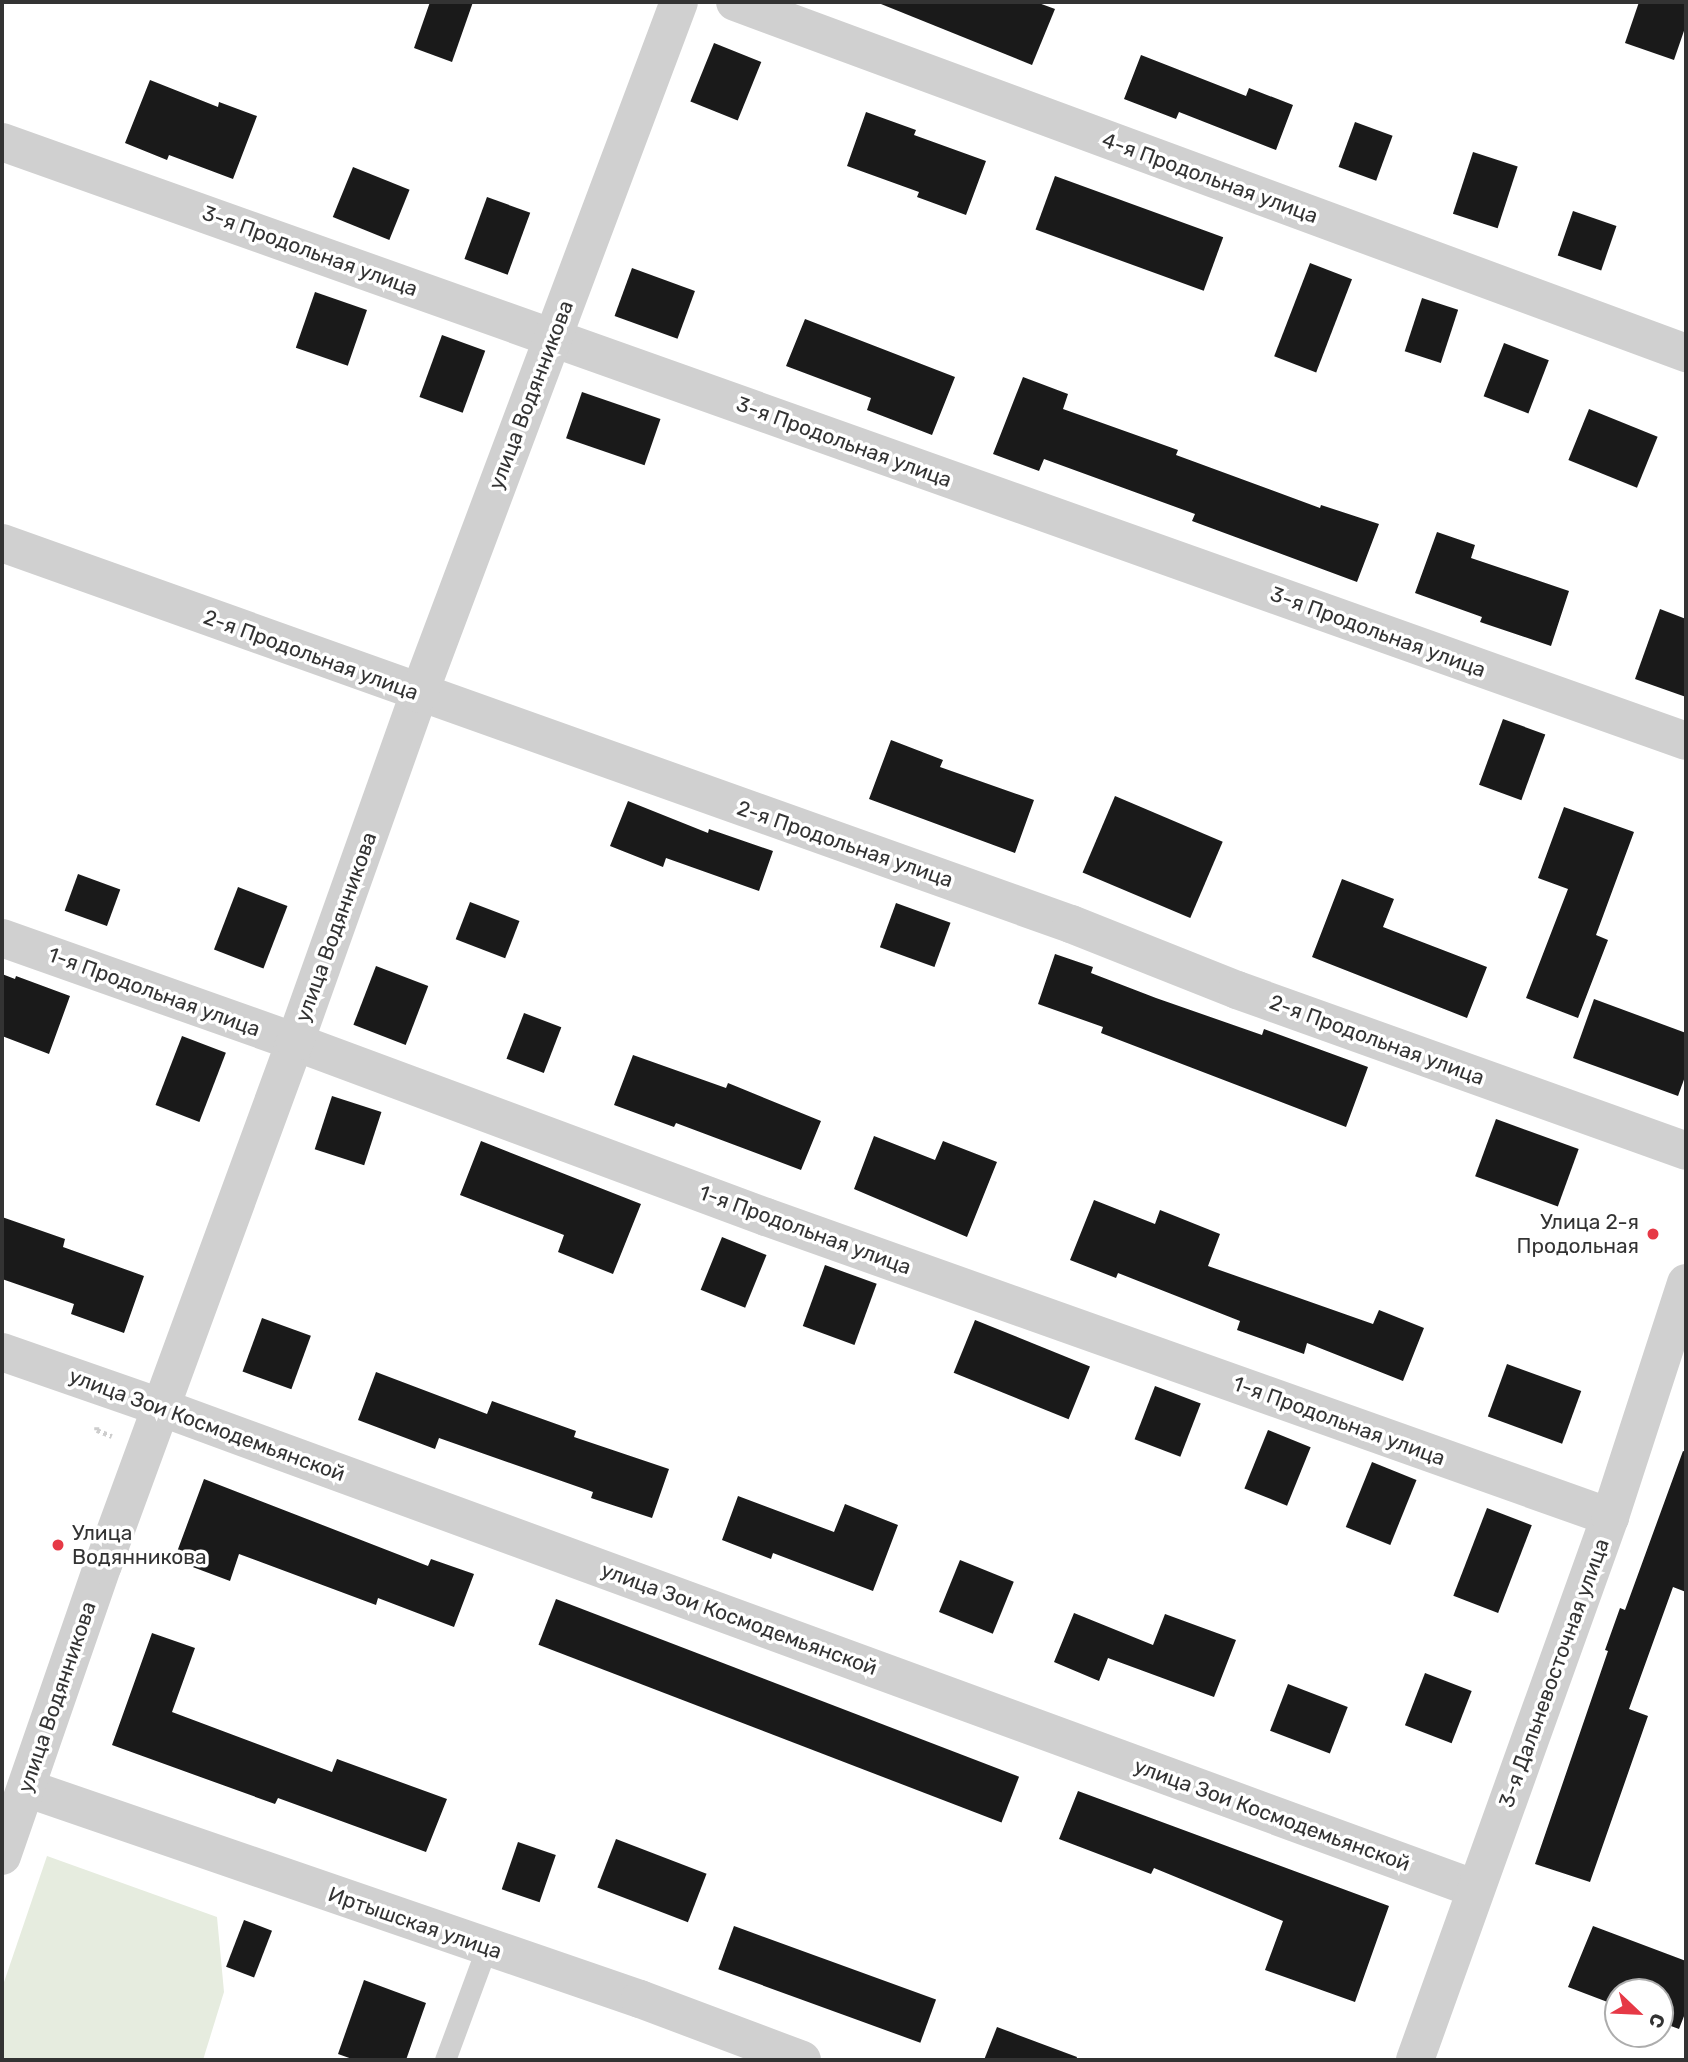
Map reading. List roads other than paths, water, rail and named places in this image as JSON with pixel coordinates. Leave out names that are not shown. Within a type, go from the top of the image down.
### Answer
[{"type":"street","name":"улица Водянникова","points":[[2,1856],[160,1407],[295,1042],[419,694],[679,2]]},
{"type":"street","name":"4-я Продольная улица","points":[[735,2],[1686,353]]},
{"type":"street","name":"3-я Продольная улица","points":[[2,142],[1686,741]]},
{"type":"street","name":"2-я Продольная улица","points":[[2,543],[419,694],[1071,924],[1237,990],[1686,1151]]},
{"type":"street","name":"1-я Продольная улица","points":[[2,938],[295,1042],[766,1217],[1610,1517]]},
{"type":"street","name":"3-я Дальневосточная улица","points":[[1415,2060],[1610,1517],[1686,1283]]},
{"type":"street","name":"улица Зои Космодемьянской","points":[[2,1352],[160,1407],[1476,1889]]},
{"type":"street","name":"Иртышская улица","points":[[26,1787],[640,1999],[803,2060]]},
{"type":"lane","points":[[445,2060],[486,1948]]},
{"type":"place","name":"Улица 2-я Продольная","points":[[1653,1234]]},
{"type":"place","name":"Улица Водянникова","points":[[58,1545]]}]
